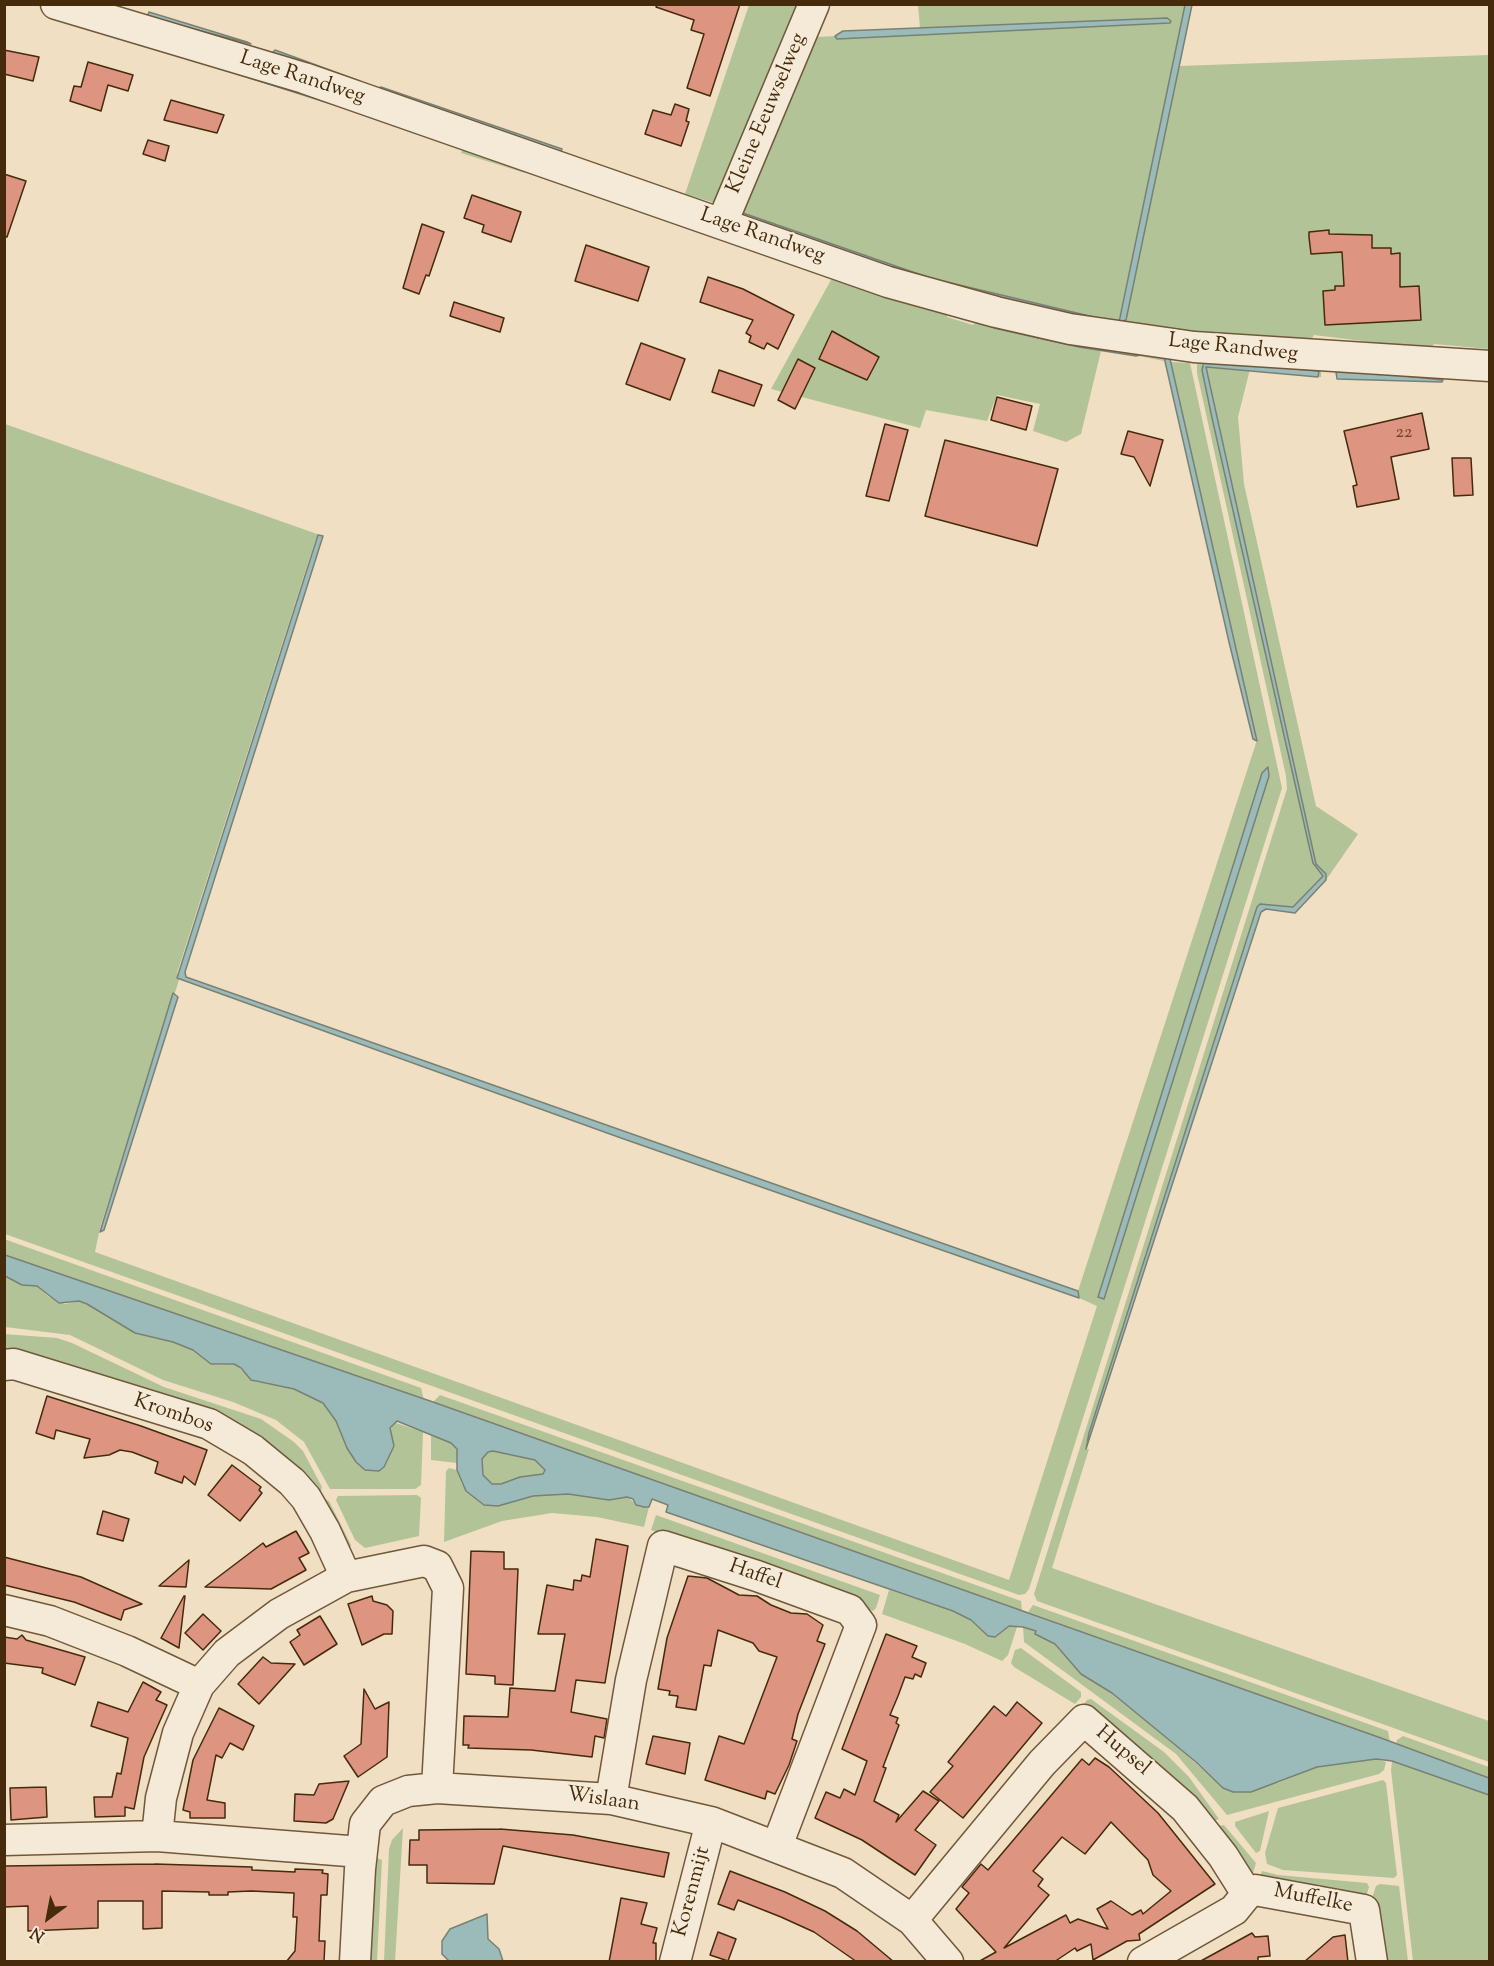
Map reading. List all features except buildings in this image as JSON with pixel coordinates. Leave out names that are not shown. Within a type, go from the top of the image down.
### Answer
[{"type":"street","name":"Lage Randweg","points":[[56,4],[303,78],[888,282],[996,312],[1071,329],[1205,348],[1490,366]]},
{"type":"street","name":"Kleine Eeuwselweg","points":[[722,223],[814,4]]},
{"type":"street","name":"Krombos","points":[[4,1365],[14,1364],[209,1424],[253,1450],[292,1482],[306,1498],[325,1531],[346,1577]]},
{"type":"street","name":"Haffel","points":[[610,1799],[631,1680],[663,1546],[758,1576],[850,1611],[861,1625],[777,1846]]},
{"type":"street","points":[[157,1836],[161,1798],[178,1733],[199,1685],[227,1653],[279,1614],[346,1577],[424,1561],[437,1566],[448,1588],[437,1788]]},
{"type":"street","points":[[4,1610],[50,1621],[127,1651],[199,1685]]},
{"type":"street","name":"Hupsel","points":[[912,1920],[1042,1763],[1084,1720],[1185,1808],[1223,1856],[1246,1894]]},
{"type":"street","name":"Wislaan","points":[[354,1962],[365,1824],[383,1801],[408,1791],[437,1788],[610,1799],[711,1822],[843,1873],[912,1920],[948,1962]]},
{"type":"street","name":"Korenmijt","points":[[675,1962],[711,1822]]},
{"type":"street","points":[[4,1840],[157,1836],[362,1851]]},
{"type":"street","name":"Muffelke","points":[[1246,1894],[1255,1890],[1274,1892],[1364,1910],[1372,1962]]},
{"type":"street","points":[[1143,1962],[1234,1910],[1246,1894]]},
{"type":"green space","points":[[749,5],[810,5],[719,211],[679,195],[681,193],[716,206],[715,203],[685,194]]},
{"type":"green space","points":[[918,5],[1185,5],[1119,319],[1124,323],[1179,66],[1489,55],[1489,349],[1434,344],[1431,348],[1371,346],[1371,342],[1314,335],[1305,349],[1011,308],[740,221],[735,201],[816,37],[835,36],[837,39],[1169,23],[1171,21],[1167,18],[920,28]],"holes":[[[798,81],[743,213],[930,278],[1102,319],[1019,304],[912,275],[738,212]]]},
{"type":"green space","points":[[464,147],[526,169],[525,173],[461,153]]},
{"type":"green space","points":[[832,278],[947,312],[947,317],[973,325],[978,321],[1164,357],[1164,361],[992,327],[1101,351],[1081,434],[1066,442],[1033,431],[1040,404],[997,395],[987,421],[926,410],[920,428],[771,389]]},
{"type":"green space","points":[[1197,360],[1321,365],[1321,377],[1318,377],[1319,371],[1314,370],[1208,361],[1202,363],[1202,370],[1313,863],[1323,876],[1293,907],[1257,907],[1089,1433],[1086,1449],[1089,1449],[1052,1568],[1489,1721],[1489,1762],[1037,1601],[1034,1594],[1287,789],[1197,373]]},
{"type":"green space","points":[[1170,362],[1190,363],[1282,788],[1029,1589],[1025,1594],[1019,1595],[5,1234],[5,424],[320,535],[316,538],[177,973],[179,980],[100,1228],[95,1252],[1009,1580],[1097,1306],[1079,1298],[1078,1291],[1257,740]],"holes":[[[1262,773],[1244,853],[1104,1299],[1098,1296]]]},
{"type":"green space","points":[[1206,365],[1250,369],[1238,417],[1244,484],[1316,806],[1358,834],[1326,880],[1327,875],[1316,864]]},
{"type":"green space","points":[[4,1239],[421,1388],[424,1400],[5,1255]]},
{"type":"green space","points":[[4,1276],[22,1285],[37,1286],[48,1296],[65,1304],[79,1301],[96,1308],[135,1333],[173,1342],[193,1350],[216,1365],[234,1364],[256,1382],[294,1389],[323,1403],[336,1421],[356,1462],[365,1470],[379,1471],[384,1467],[394,1446],[390,1433],[393,1422],[423,1432],[421,1485],[415,1489],[330,1489],[304,1442],[276,1420],[233,1402],[163,1380],[70,1335],[5,1327]]},
{"type":"green space","points":[[4,1334],[57,1338],[164,1387],[261,1419],[303,1451],[322,1487],[321,1491],[318,1493],[277,1460],[5,1356]]},
{"type":"green space","points":[[440,1395],[1021,1601],[1022,1611],[433,1402]]},
{"type":"green space","points":[[431,1435],[451,1443],[457,1449],[457,1463],[431,1460]]},
{"type":"green space","points":[[493,1451],[535,1460],[545,1470],[543,1474],[492,1484],[483,1475],[482,1459],[488,1452]]},
{"type":"green space","points":[[449,1468],[457,1470],[462,1484],[484,1505],[491,1506],[533,1496],[568,1494],[609,1500],[627,1497],[640,1507],[649,1507],[644,1527],[597,1517],[552,1513],[502,1521],[444,1542],[446,1471]]},
{"type":"green space","points":[[417,1495],[421,1498],[419,1536],[365,1548],[355,1540],[336,1500],[338,1496]]},
{"type":"green space","points":[[321,1497],[329,1501],[351,1545],[349,1551]]},
{"type":"green space","points":[[656,1515],[880,1595],[876,1608],[873,1611],[651,1530]]},
{"type":"green space","points":[[889,1590],[953,1611],[970,1620],[988,1636],[995,1637],[1009,1626],[1017,1627],[1008,1655],[1002,1661],[965,1644],[882,1614]]},
{"type":"green space","points":[[1033,1605],[1388,1731],[1390,1742],[1028,1612]]},
{"type":"green space","points":[[1023,1627],[1037,1631],[1036,1634],[1055,1644],[1081,1674],[1112,1693],[1157,1728],[1223,1788],[1278,1783],[1317,1767],[1376,1759],[1386,1762],[1384,1770],[1379,1774],[1227,1815],[1176,1754],[1024,1642]]},
{"type":"green space","points":[[1021,1648],[1081,1692],[1081,1697],[1075,1704],[1014,1667],[1011,1663],[1015,1650]]},
{"type":"green space","points":[[1091,1699],[1164,1752],[1189,1777],[1219,1819],[1206,1824],[1081,1708],[1087,1700]]},
{"type":"green space","points":[[1403,1736],[1489,1767],[1489,1778],[1396,1745],[1397,1740]]},
{"type":"green space","points":[[1392,1761],[1489,1795],[1489,1961],[1413,1961],[1391,1770]]},
{"type":"green space","points":[[1383,1780],[1386,1783],[1397,1875],[1394,1878],[1283,1870],[1267,1864],[1265,1853],[1278,1808]]},
{"type":"green space","points":[[1269,1811],[1260,1851],[1256,1853],[1235,1826],[1235,1822]]},
{"type":"green space","points":[[1224,1825],[1256,1863],[1251,1880],[1218,1826]]},
{"type":"green space","points":[[403,1828],[395,1961],[384,1961],[389,1849],[392,1840]]},
{"type":"green space","points":[[371,1856],[382,1860],[377,1961],[365,1962]]},
{"type":"green space","points":[[1262,1871],[1278,1875],[1367,1883],[1369,1887],[1365,1900],[1258,1883]]},
{"type":"green space","points":[[1380,1884],[1399,1886],[1408,1961],[1377,1961],[1371,1901],[1376,1886]]},
{"type":"water","points":[[1185,5],[1192,5],[1126,320],[1119,322]]},
{"type":"water","points":[[149,12],[247,42],[251,44],[147,17]]},
{"type":"water","points":[[1167,18],[1171,21],[1170,23],[837,39],[835,36],[843,31]]},
{"type":"water","points":[[275,50],[360,81],[361,82],[272,53]]},
{"type":"water","points":[[218,64],[363,114],[212,66]]},
{"type":"water","points":[[798,78],[743,213],[930,278],[1102,319],[1094,320],[939,284],[741,216],[791,85]]},
{"type":"water","points":[[381,87],[562,149],[560,154],[376,89]]},
{"type":"water","points":[[992,325],[1140,355],[1079,347],[994,328]]},
{"type":"water","points":[[1164,357],[1170,359],[1257,741],[1253,739],[1229,642]]},
{"type":"water","points":[[1204,361],[1319,371],[1318,377],[1206,367],[1316,864],[1326,874],[1326,880],[1295,913],[1266,909],[1261,912],[1086,1449],[1089,1433],[1257,907],[1260,904],[1293,907],[1323,876],[1313,863],[1212,418],[1202,370]]},
{"type":"water","points":[[1336,372],[1375,373],[1443,380],[1442,382],[1337,379]]},
{"type":"water","points":[[318,535],[323,536],[185,972],[186,977],[1078,1291],[1079,1298],[621,1138],[177,978]]},
{"type":"water","points":[[1268,767],[1269,776],[1104,1299],[1098,1297],[1262,773]]},
{"type":"water","points":[[173,993],[178,997],[104,1230],[100,1232]]},
{"type":"water","points":[[5,1255],[433,1402],[1489,1778],[1489,1795],[1392,1761],[1376,1759],[1317,1767],[1251,1792],[1233,1792],[1223,1788],[1196,1762],[1112,1693],[1081,1674],[1055,1644],[1035,1634],[1036,1631],[1009,1626],[995,1637],[988,1636],[971,1620],[953,1611],[666,1512],[668,1505],[652,1499],[649,1507],[644,1507],[636,1505],[633,1499],[627,1497],[609,1500],[568,1494],[533,1496],[498,1506],[484,1505],[466,1491],[457,1470],[457,1449],[451,1443],[397,1421],[390,1428],[394,1446],[384,1467],[379,1471],[365,1470],[356,1462],[347,1448],[336,1421],[323,1403],[294,1389],[251,1380],[241,1368],[234,1364],[211,1364],[193,1350],[173,1342],[135,1333],[87,1304],[79,1301],[59,1303],[37,1286],[22,1285],[5,1276]],"holes":[[[493,1451],[535,1460],[545,1470],[543,1474],[520,1477],[501,1484],[492,1484],[483,1475],[482,1459],[488,1452]]]},
{"type":"water","points":[[487,1914],[488,1939],[499,1949],[503,1961],[449,1961],[442,1954],[442,1941],[450,1929]]}]
